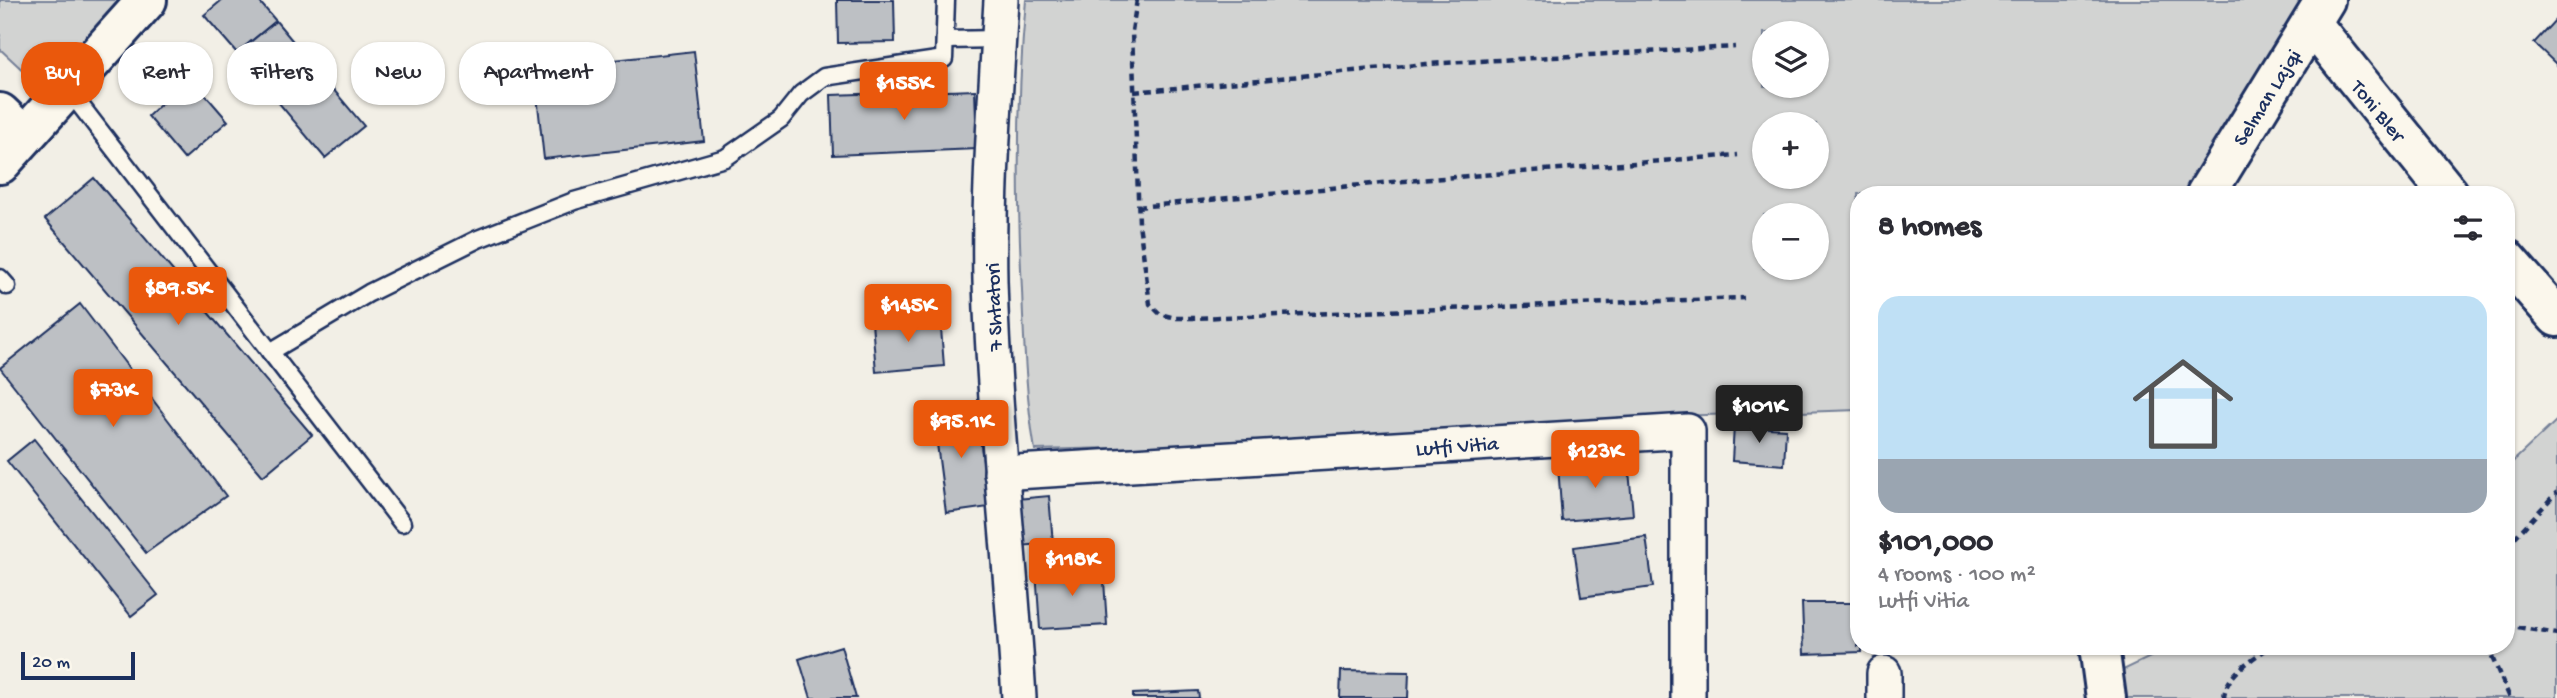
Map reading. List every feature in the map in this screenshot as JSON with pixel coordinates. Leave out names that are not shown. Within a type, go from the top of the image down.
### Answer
[{"type":"street","points":[[104,48],[147,0]]},
{"type":"street","name":"7 Shtatori","points":[[1001,0],[992,173],[990,280],[1001,473],[1019,698]]},
{"type":"street","name":"Selman Lajqi","points":[[2211,186],[2318,12]]},
{"type":"street","name":"Toni Bler","points":[[2318,12],[2443,186]]},
{"type":"street","points":[[8,137],[47,105]]},
{"type":"street","points":[[2515,269],[2557,317]]},
{"type":"street","name":"Lutfi Vitia","points":[[1001,473],[1688,431],[1688,698]]},
{"type":"street","points":[[2100,655],[2106,698]]},
{"type":"lane","points":[[270,352],[369,293],[478,239],[575,201],[724,158],[781,119],[801,94],[824,78],[944,59],[946,0]]},
{"type":"lane","points":[[944,40],[999,39]]},
{"type":"lane","points":[[79,105],[402,523]]},
{"type":"path","points":[[1138,0],[1132,31],[1138,207],[1150,304],[1160,314],[1176,318],[1744,298]]},
{"type":"path","points":[[1133,92],[1437,63],[1735,47]]},
{"type":"path","points":[[1138,207],[1392,182],[1738,155]]},
{"type":"path","points":[[2515,537],[2557,492]]},
{"type":"path","points":[[2515,627],[2557,634]]},
{"type":"path","points":[[2224,698],[2224,688],[2233,676],[2260,655]]},
{"type":"path","points":[[2491,655],[2510,698]]},
{"type":"shaded area","points":[[0,0],[124,0],[84,42],[21,42],[21,69],[0,49]]},
{"type":"shaded area","points":[[1026,0],[2312,0],[2191,186],[1850,186],[1850,410],[1675,416],[1348,442],[1035,450],[1026,370],[1019,217],[1019,145]]},
{"type":"shaded area","points":[[2557,420],[2557,698],[2126,698],[2121,671],[2154,655],[2515,655],[2515,460]]},
{"type":"building","points":[[222,0],[258,0],[276,21],[250,42],[227,42],[204,15]]},
{"type":"building","points":[[837,0],[894,0],[895,42],[838,43]]},
{"type":"building","points":[[2557,18],[2557,65],[2534,43]]},
{"type":"building","points":[[276,21],[294,42],[250,42]]},
{"type":"building","points":[[694,51],[704,141],[544,159],[538,105],[616,105],[616,60]]},
{"type":"building","points":[[975,90],[977,149],[833,155],[831,95]]},
{"type":"building","points":[[337,94],[364,126],[325,158],[281,105],[337,105]]},
{"type":"building","points":[[213,104],[228,121],[184,159],[148,116],[160,105]]},
{"type":"building","points":[[94,178],[312,435],[263,476],[45,219]]},
{"type":"building","points":[[80,304],[226,496],[146,553],[0,368]]},
{"type":"building","points":[[940,316],[944,366],[876,372],[872,322]]},
{"type":"building","points":[[976,407],[989,507],[946,513],[933,413]]},
{"type":"building","points":[[1734,426],[1786,429],[1784,465],[1732,461]]},
{"type":"building","points":[[34,439],[158,595],[131,616],[7,461]]},
{"type":"building","points":[[1628,459],[1633,515],[1562,521],[1558,465]]},
{"type":"building","points":[[1049,496],[1053,543],[1020,546],[1017,499]]},
{"type":"building","points":[[1646,537],[1653,587],[1581,597],[1574,547]]},
{"type":"building","points":[[1103,566],[1107,625],[1040,629],[1036,570]]},
{"type":"building","points":[[1802,603],[1850,603],[1850,652],[1804,654]]},
{"type":"building","points":[[841,646],[856,698],[811,698],[799,659]]},
{"type":"building","points":[[1341,671],[1409,672],[1408,698],[1340,698]]},
{"type":"building","points":[[1198,691],[1199,698],[1133,698],[1133,694]]}]
